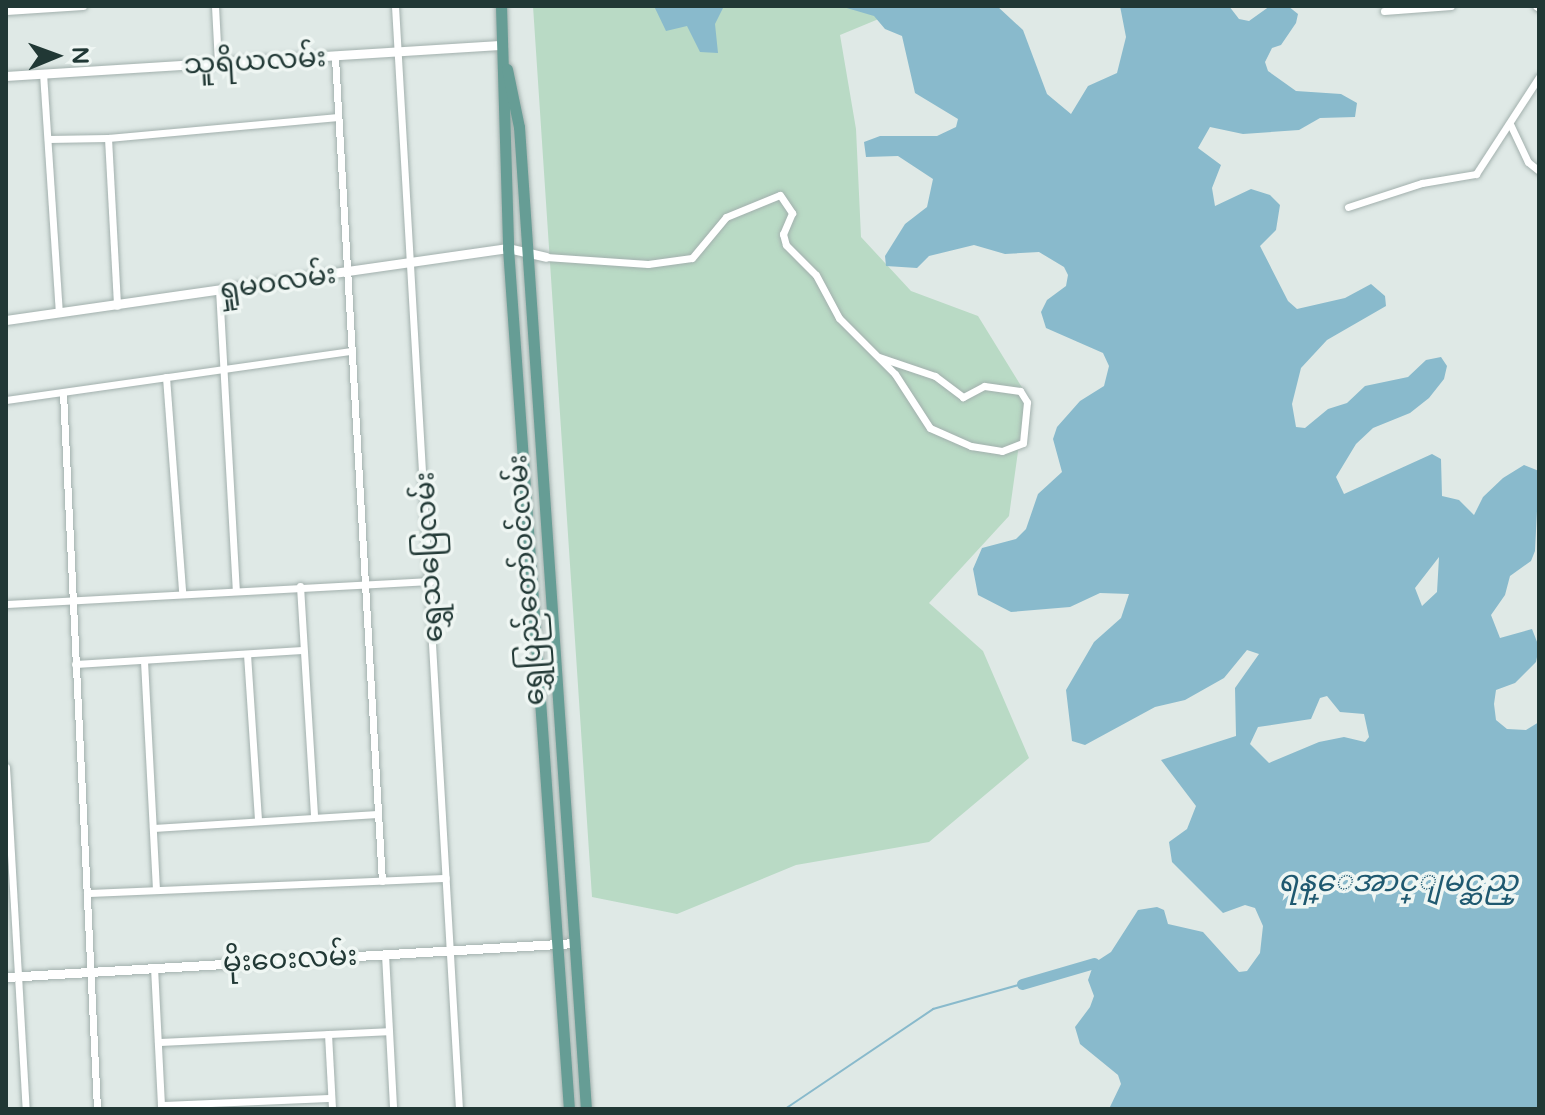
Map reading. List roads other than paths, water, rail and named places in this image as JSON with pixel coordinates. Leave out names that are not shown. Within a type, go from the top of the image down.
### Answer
[{"type":"main road","name":"ရွှေပြည်တော်ဝင်လမ်း","points":[[501,6],[501,129],[508,248],[569,1109]]},
{"type":"main road","name":"ရွှေပြည်တော်ဝင်လမ်း","points":[[503,47],[519,127],[586,1109]]},
{"type":"street","points":[[6,11],[83,6]]},
{"type":"street","points":[[215,6],[218,63]]},
{"type":"street","name":"ရွှေသပြေလမ်း","points":[[395,6],[431,581],[459,1109]]},
{"type":"street","points":[[1384,11],[1451,6]]},
{"type":"street","name":"သူရိယလမ်း","points":[[6,76],[503,47]]},
{"type":"street","points":[[335,57],[362,584],[382,881]]},
{"type":"street","points":[[43,73],[59,312]]},
{"type":"street","points":[[1348,207],[1411,186],[1476,174],[1539,77]]},
{"type":"street","points":[[48,139],[108,138],[338,117]]},
{"type":"street","points":[[1510,124],[1528,162],[1539,171]]},
{"type":"street","points":[[108,138],[117,306]]},
{"type":"street","points":[[546,257],[648,264],[692,258],[726,217],[780,195],[792,213],[783,234],[786,245],[816,275],[839,318],[879,357],[938,434],[1009,452],[1023,443],[1027,402],[1020,391],[984,386],[963,397],[935,376],[879,357]]},
{"type":"street","name":"ရှုမဝလမ်း","points":[[6,320],[508,248],[546,257]]},
{"type":"street","points":[[219,289],[227,368],[236,589]]},
{"type":"street","points":[[6,400],[350,351]]},
{"type":"street","points":[[166,377],[182,592]]},
{"type":"street","points":[[63,393],[88,971],[97,1109]]},
{"type":"street","points":[[525,482],[543,481]]},
{"type":"street","points":[[6,604],[236,589],[431,581]]},
{"type":"street","points":[[300,586],[314,817]]},
{"type":"street","points":[[75,664],[303,650]]},
{"type":"street","points":[[247,654],[258,821]]},
{"type":"street","points":[[144,661],[156,890]]},
{"type":"street","points":[[538,668],[556,667]]},
{"type":"street","points":[[6,767],[26,1109]]},
{"type":"street","points":[[153,828],[378,814]]},
{"type":"street","points":[[87,893],[446,878]]},
{"type":"street","name":"မိုးဝေးလမ်း","points":[[6,977],[575,943]]},
{"type":"street","points":[[385,954],[393,1109]]},
{"type":"street","points":[[154,967],[162,1107],[331,1098]]},
{"type":"street","points":[[158,1042],[389,1031]]},
{"type":"street","points":[[328,1034],[332,1109]]},
{"type":"water","points":[[654,6],[724,6],[715,24],[718,53],[700,52],[687,26],[666,31]]},
{"type":"water","name":"ရန္ေအာင္ျမင္ဆည္","points":[[840,6],[997,6],[1023,30],[1047,94],[1071,114],[1088,86],[1117,73],[1126,37],[1120,6],[1229,6],[1239,19],[1249,21],[1270,6],[1288,6],[1298,14],[1296,23],[1281,45],[1272,48],[1265,62],[1268,71],[1296,91],[1341,94],[1357,103],[1355,117],[1320,118],[1299,130],[1243,134],[1210,127],[1198,148],[1221,165],[1212,188],[1215,206],[1251,189],[1270,195],[1280,205],[1276,230],[1260,246],[1288,301],[1297,309],[1345,298],[1371,284],[1385,296],[1386,306],[1327,340],[1301,368],[1292,404],[1296,427],[1305,428],[1328,409],[1347,403],[1365,386],[1408,377],[1426,360],[1441,357],[1447,366],[1444,379],[1429,398],[1410,413],[1373,428],[1356,444],[1336,477],[1344,494],[1432,454],[1441,459],[1442,496],[1459,500],[1474,515],[1483,497],[1503,478],[1524,465],[1539,471],[1535,551],[1531,561],[1510,576],[1505,595],[1491,615],[1500,638],[1532,629],[1539,647],[1536,662],[1515,683],[1496,690],[1494,704],[1496,720],[1507,729],[1526,730],[1539,722],[1539,1109],[1109,1109],[1121,1084],[1118,1075],[1080,1044],[1075,1027],[1094,996],[1088,980],[1094,963],[1111,952],[1138,910],[1157,907],[1164,910],[1168,924],[1203,932],[1239,972],[1247,971],[1260,953],[1263,926],[1255,908],[1245,905],[1223,913],[1172,862],[1169,842],[1187,829],[1196,806],[1161,760],[1236,736],[1235,688],[1259,654],[1247,650],[1224,678],[1185,700],[1155,707],[1085,745],[1072,741],[1066,690],[1094,642],[1121,618],[1129,594],[1100,593],[1070,607],[1011,612],[978,595],[973,569],[982,548],[1016,539],[1026,529],[1038,494],[1062,472],[1053,439],[1057,427],[1080,401],[1104,386],[1109,366],[1103,353],[1046,328],[1041,312],[1047,300],[1066,286],[1068,275],[1064,267],[1039,252],[1005,254],[974,245],[929,256],[917,268],[886,266],[885,256],[905,224],[927,207],[933,179],[898,156],[866,157],[864,142],[880,136],[937,136],[956,127],[958,119],[915,93],[902,36],[885,29],[874,16]],"holes":[[[1439,557],[1437,592],[1422,606],[1415,588]],[[1327,696],[1340,712],[1364,714],[1369,737],[1365,742],[1344,737],[1319,742],[1269,763],[1250,744],[1258,727],[1311,719],[1320,698]]]},
{"type":"waterway","points":[[1022,984],[1094,963]]},
{"type":"waterway","points":[[785,1109],[933,1009],[1022,984]]}]
